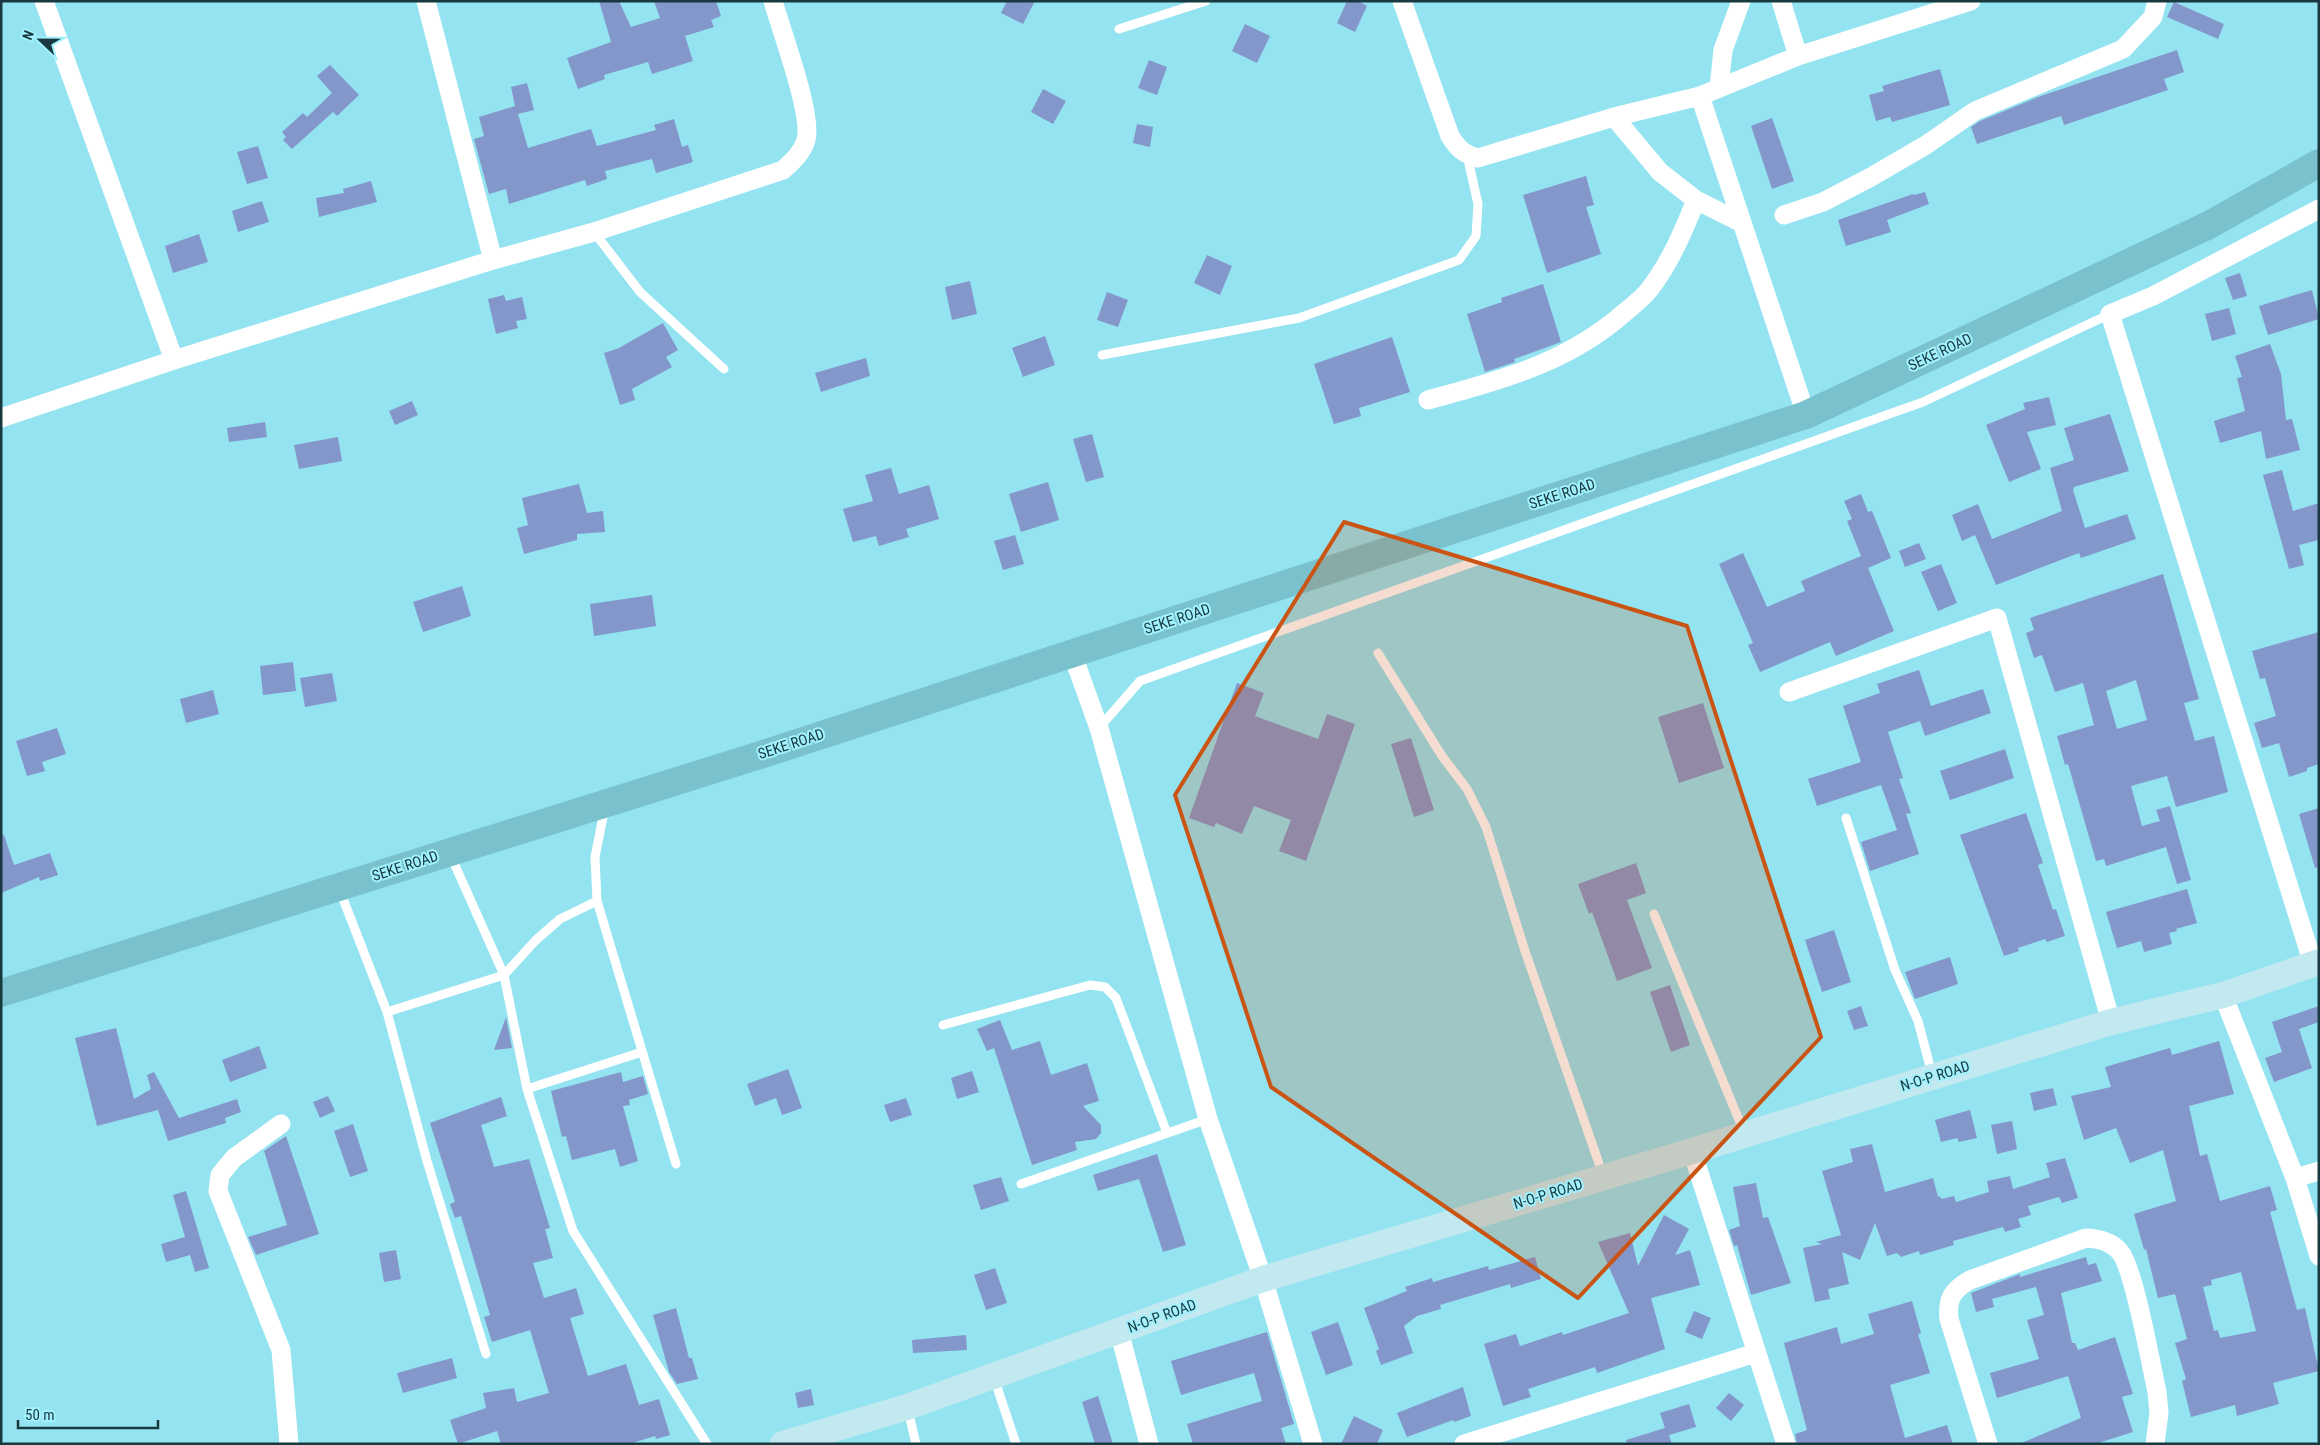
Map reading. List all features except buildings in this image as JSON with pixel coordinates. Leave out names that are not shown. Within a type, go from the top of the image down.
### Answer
[{"type":"main road","name":"SEKE ROAD","points":[[1,993],[606,803],[1806,415],[2209,226],[2319,164]]},
{"type":"street","points":[[44,1],[174,360]]},
{"type":"street","points":[[426,1],[493,260]]},
{"type":"street","points":[[1,418],[174,360],[493,260],[594,232],[783,170],[798,156],[806,139],[807,114],[772,1]]},
{"type":"street","points":[[1402,1],[1450,136],[1458,149],[1467,155],[1478,158],[1492,156],[1614,117],[1700,96],[1798,56],[1972,1]]},
{"type":"street","points":[[1719,88],[1723,50],[1741,1]]},
{"type":"street","points":[[1781,1],[1798,56]]},
{"type":"street","points":[[1784,214],[1823,202],[1871,178],[1926,146],[1975,111],[2123,49],[2153,17],[2157,1]]},
{"type":"street","points":[[1700,96],[1740,222],[1806,415]]},
{"type":"street","points":[[1614,117],[1660,172],[1696,200],[1740,222]]},
{"type":"street","points":[[1428,400],[1515,376],[1566,354],[1613,323],[1648,292],[1678,246],[1696,200]]},
{"type":"street","points":[[2316,963],[2110,314],[2153,296],[2319,210]]},
{"type":"street","points":[[1789,692],[1997,618],[2111,1022]]},
{"type":"street","points":[[1072,653],[1099,728],[1208,1119],[1263,1279],[1313,1444]]},
{"type":"street","name":"N-O-P ROAD","points":[[798,1441],[907,1407],[1263,1279],[1745,1135],[2111,1022],[2223,995],[2316,963]]},
{"type":"street","points":[[2223,995],[2295,1178],[2319,1256]]},
{"type":"street","points":[[281,1124],[234,1158],[220,1175],[218,1191],[281,1350],[289,1444]]},
{"type":"street","points":[[1692,1151],[1786,1444]]},
{"type":"street","points":[[2295,1178],[2319,1171]]},
{"type":"street","points":[[1988,1444],[1949,1319],[1948,1307],[1950,1296],[1957,1287],[1970,1280],[2086,1238],[2101,1239],[2111,1245],[2127,1262],[2157,1392],[2159,1414],[2155,1444]]},
{"type":"street","points":[[1119,1331],[1150,1444]]},
{"type":"street","points":[[1464,1444],[1756,1353]]},
{"type":"lane","points":[[1119,29],[1206,1]]},
{"type":"lane","points":[[1102,355],[1299,318],[1460,260],[1476,236],[1478,204],[1467,155]]},
{"type":"lane","points":[[594,232],[640,292],[724,369]]},
{"type":"lane","points":[[1099,728],[1140,681],[1923,402],[2110,314]]},
{"type":"lane","points":[[1378,652],[1442,756],[1467,789],[1486,827],[1525,951],[1604,1177]]},
{"type":"lane","points":[[606,803],[595,857],[597,901],[676,1164]]},
{"type":"lane","points":[[1846,818],[1896,970],[1918,1021],[1933,1077]]},
{"type":"lane","points":[[449,852],[504,975],[527,1089],[573,1231],[707,1444]]},
{"type":"lane","points":[[339,888],[387,1012],[427,1161],[486,1354]]},
{"type":"lane","points":[[387,1012],[504,975],[536,940],[560,919],[597,901]]},
{"type":"lane","points":[[1654,914],[1745,1135]]},
{"type":"lane","points":[[943,1024],[1090,985],[1105,986],[1116,998],[1167,1133]]},
{"type":"lane","points":[[527,1089],[642,1052]]},
{"type":"lane","points":[[1021,1184],[1208,1119]]},
{"type":"lane","points":[[993,1375],[1016,1444]]},
{"type":"lane","points":[[907,1407],[916,1444]]},
{"type":"highlighted area","points":[[1344,522],[1687,626],[1821,1037],[1578,1298],[1271,1087],[1175,795]]}]
